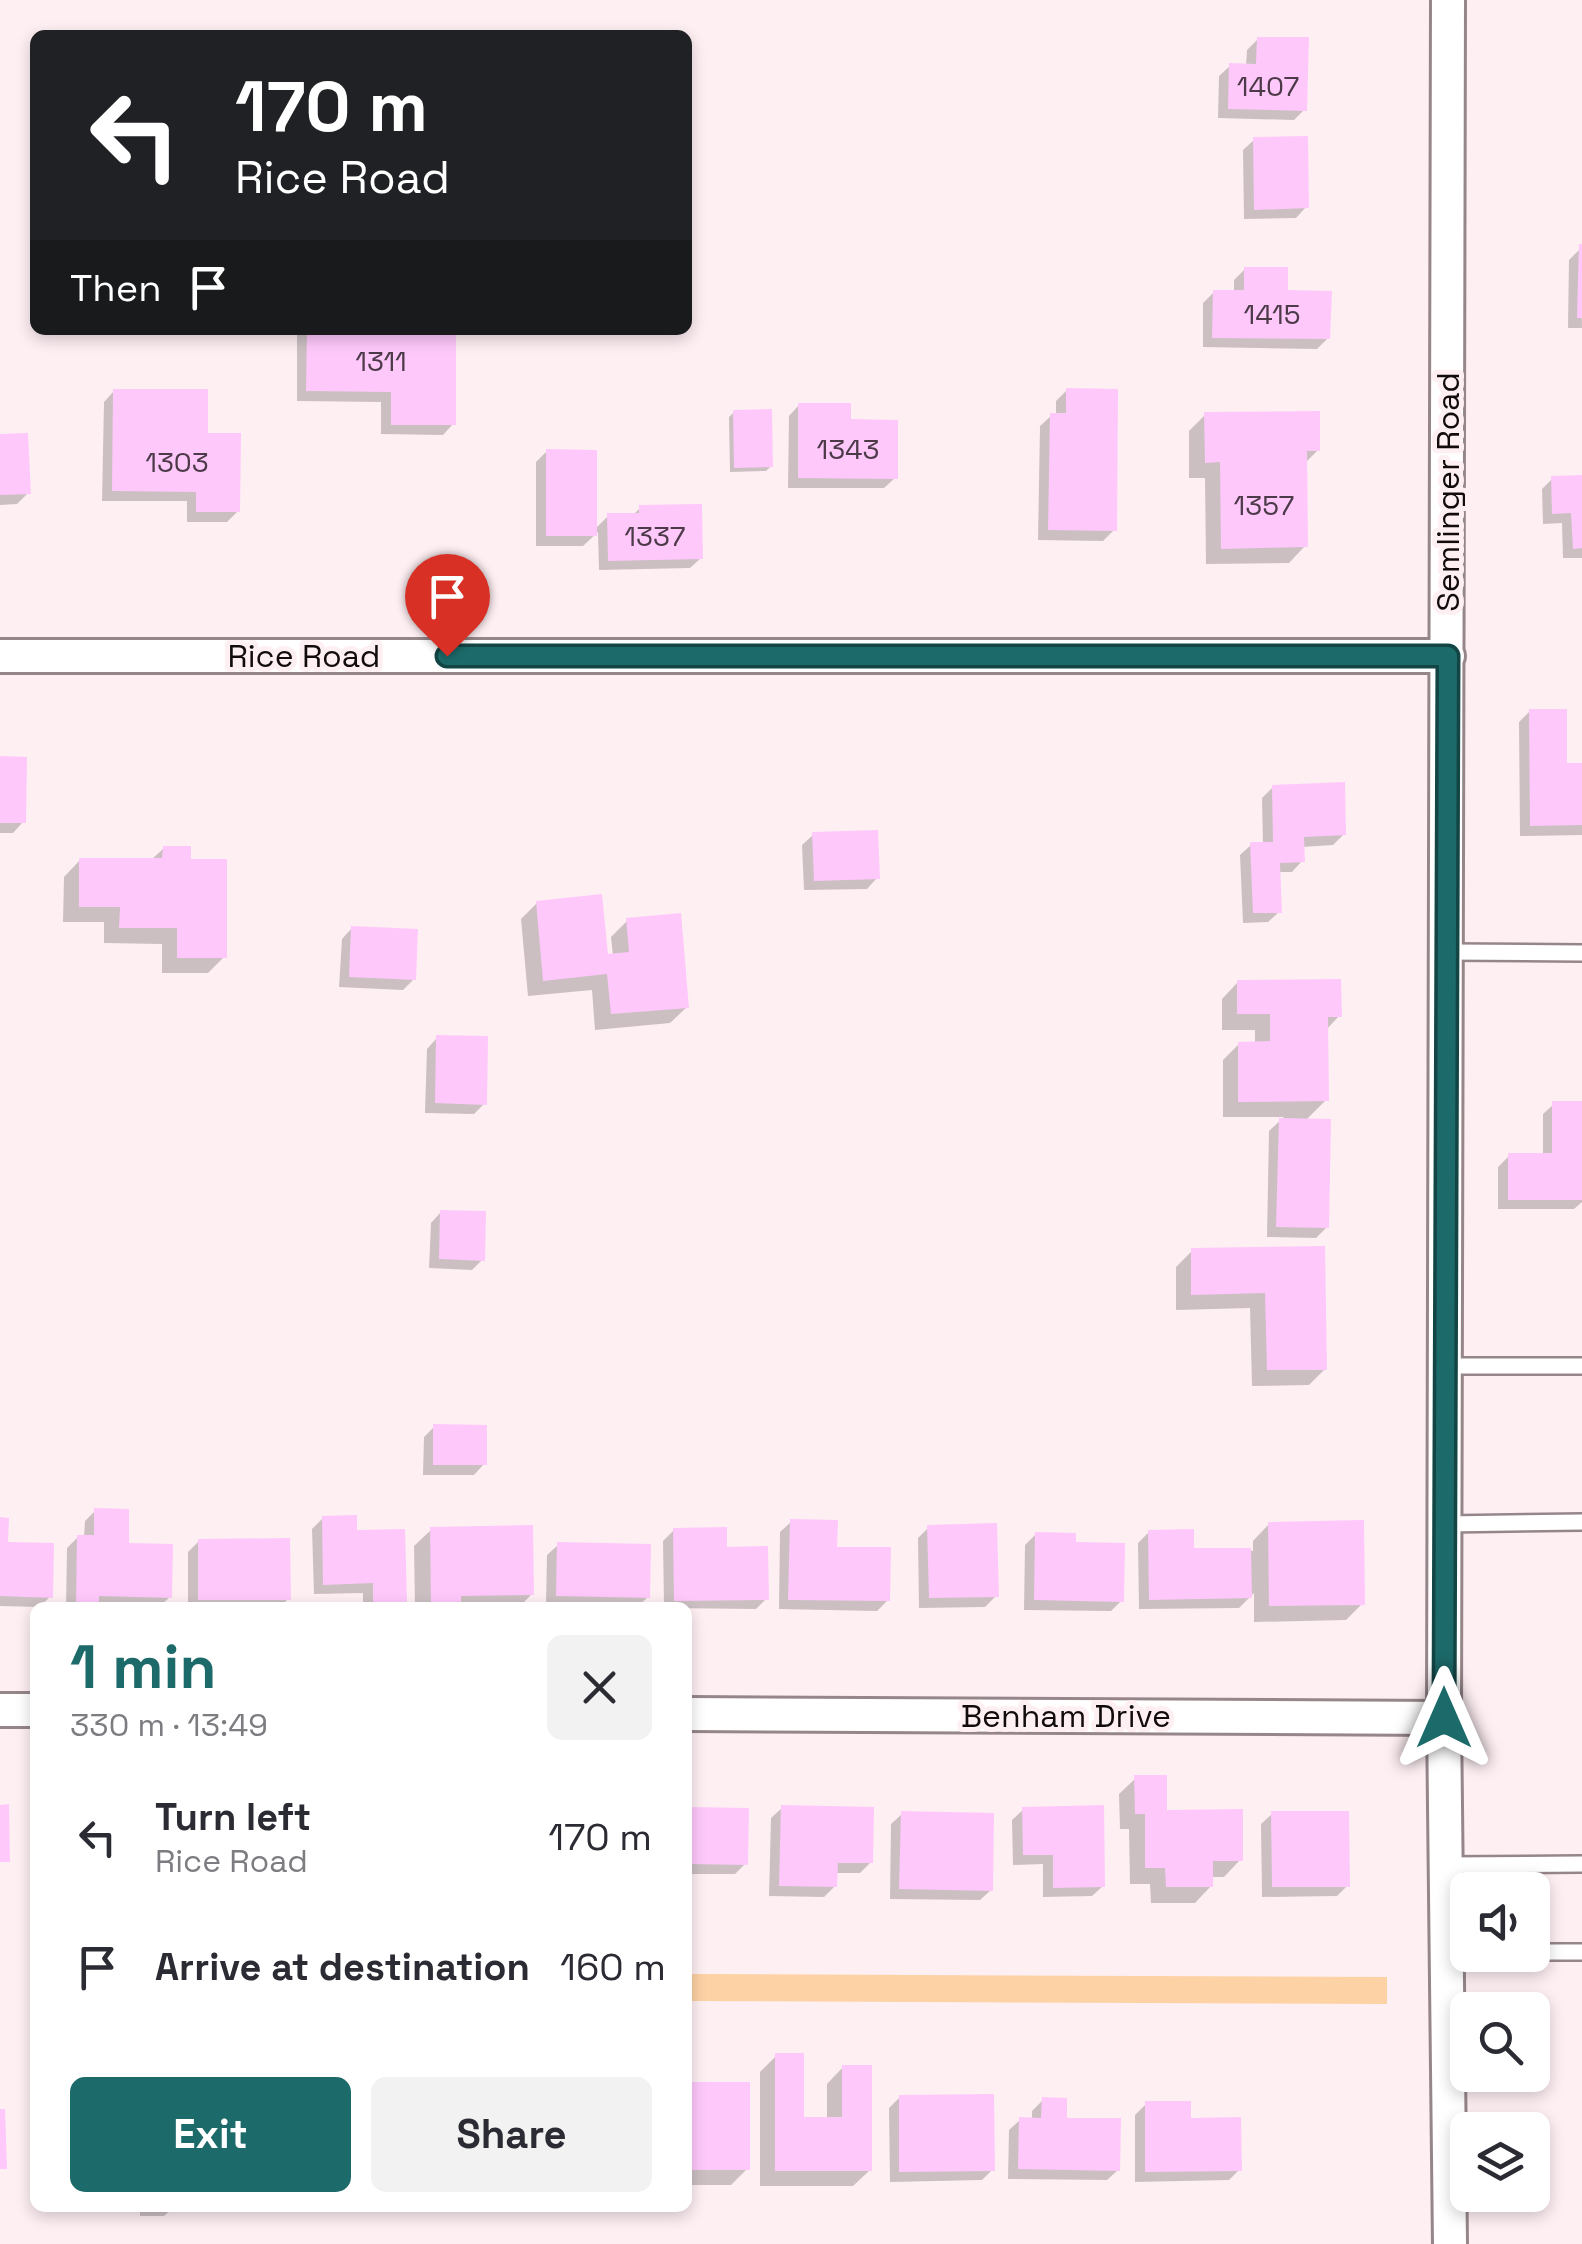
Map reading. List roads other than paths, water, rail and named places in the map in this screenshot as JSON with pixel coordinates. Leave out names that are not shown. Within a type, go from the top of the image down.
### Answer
[{"type":"street","name":"Semlinger Road","points":[[1448,0],[1448,1366],[1444,1718],[1450,2244]]},
{"type":"street","name":"Rice Road","points":[[0,656],[1448,656]]},
{"type":"street","points":[[0,1710],[30,1710]]},
{"type":"street","name":"Benham Drive","points":[[692,1714],[1444,1718]]},
{"type":"lane","points":[[1448,952],[1582,953]]},
{"type":"lane","points":[[1448,1366],[1582,1366]]},
{"type":"lane","points":[[1446,1524],[1582,1522]]},
{"type":"lane","points":[[1446,1865],[1582,1864]]},
{"type":"lane","points":[[1550,1952],[1582,1952]]}]
